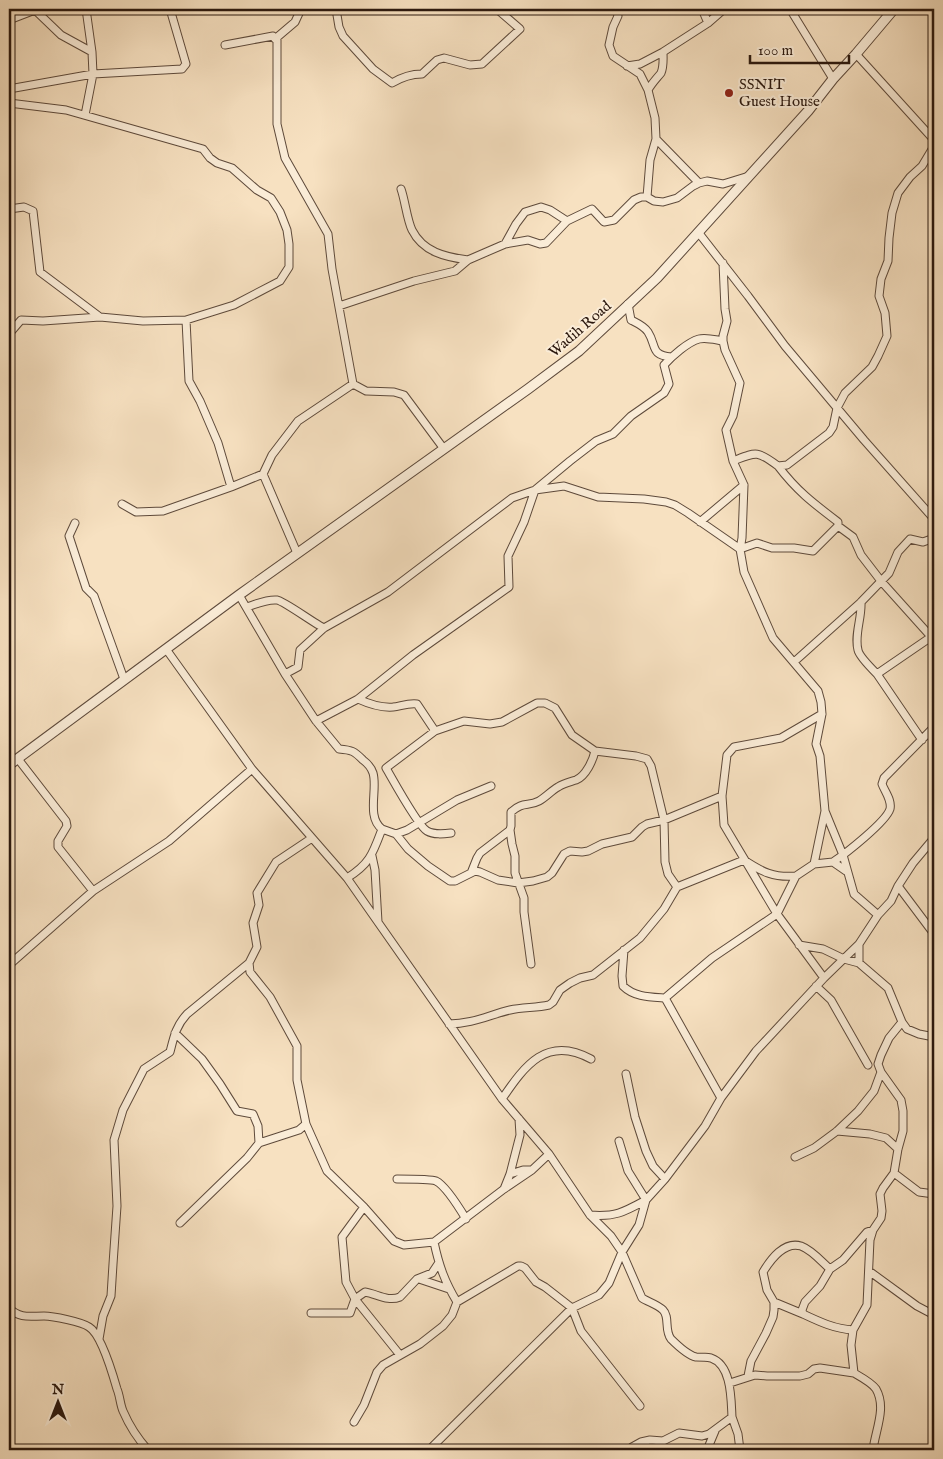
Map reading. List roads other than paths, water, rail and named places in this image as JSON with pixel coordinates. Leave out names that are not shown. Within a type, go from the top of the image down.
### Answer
[{"type":"street","points":[[85,115],[93,74],[86,9]]},
{"type":"street","points":[[9,89],[93,74],[182,69],[186,64],[170,9]]},
{"type":"street","points":[[275,38],[295,22],[301,9]]},
{"type":"street","points":[[336,9],[339,27],[343,36],[373,69],[392,83],[415,74],[422,74],[437,60],[444,58],[470,65],[482,64],[520,29],[497,9]]},
{"type":"street","points":[[616,9],[618,16],[613,27],[609,45],[613,56],[640,74],[648,90],[655,118],[656,139],[650,160],[647,197]]},
{"type":"street","points":[[702,9],[708,23]]},
{"type":"street","points":[[627,66],[640,64],[663,52],[708,23],[724,9]]},
{"type":"street","points":[[790,9],[833,79]]},
{"type":"street","name":"Wadih Road","points":[[9,765],[239,595],[528,389],[579,350],[657,278],[808,111],[833,79],[894,9]]},
{"type":"street","points":[[9,20],[35,10],[61,35],[92,52]]},
{"type":"street","points":[[225,44],[273,36],[275,38]]},
{"type":"street","points":[[275,38],[277,40],[277,124],[285,158],[328,234],[332,269],[353,384]]},
{"type":"street","points":[[648,90],[663,67],[663,52]]},
{"type":"street","points":[[856,54],[934,140]]},
{"type":"street","points":[[9,103],[66,110],[203,149],[210,158],[217,163],[232,168],[257,190],[271,198],[280,212],[287,230],[289,244],[289,267],[280,281],[234,305],[186,320],[143,321],[100,318],[21,320],[9,334]]},
{"type":"street","points":[[656,139],[699,183]]},
{"type":"street","points":[[778,466],[787,465],[829,432],[833,427],[837,408],[845,393],[872,367],[887,336],[885,313],[878,296],[881,280],[888,261],[892,213],[898,193],[910,177],[922,166],[934,146]]},
{"type":"street","points":[[339,306],[414,281],[455,271],[468,260],[506,244],[528,240],[540,244],[546,243],[568,221],[592,209],[604,222],[614,220],[634,200],[640,197],[663,202],[677,198],[699,183],[707,181],[723,184],[749,176]]},
{"type":"street","points":[[402,188],[412,230],[428,249],[440,255],[468,260]]},
{"type":"street","points":[[506,244],[516,224],[525,212],[540,206],[568,221]]},
{"type":"street","points":[[9,209],[24,207],[33,211],[40,272],[100,318]]},
{"type":"street","points":[[698,232],[785,346],[934,519]]},
{"type":"street","points":[[723,263],[723,293],[727,321],[723,341],[725,350],[740,383],[734,416],[726,430],[734,461],[744,485],[740,549],[744,572],[773,638],[818,691],[822,714],[816,744],[820,756],[825,811],[843,856],[854,894],[878,915]]},
{"type":"street","points":[[628,304],[631,320],[648,332],[654,350],[661,356],[671,357]]},
{"type":"street","points":[[186,320],[189,381],[218,443],[231,487]]},
{"type":"street","points":[[316,721],[358,699],[413,655],[510,587],[508,556],[524,522],[535,490],[596,441],[613,434],[631,416],[664,393],[669,384],[664,365],[671,357],[701,338],[723,341]]},
{"type":"street","points":[[353,384],[366,391],[394,392],[404,395],[444,449]]},
{"type":"street","points":[[122,504],[136,512],[163,511],[262,474],[272,455],[298,421],[353,384]]},
{"type":"street","points":[[734,461],[755,453],[765,456],[778,466],[806,498],[838,522],[838,526],[853,538],[861,555],[880,581],[933,638],[877,674]]},
{"type":"street","points":[[262,474],[298,553]]},
{"type":"street","points":[[700,522],[744,485]]},
{"type":"street","points":[[285,674],[298,667],[300,650],[324,628],[388,592],[512,498],[535,490],[564,486],[598,497],[666,502],[688,513],[740,549]]},
{"type":"street","points":[[75,523],[69,536],[86,588],[94,596],[124,679]]},
{"type":"street","points":[[740,549],[757,543],[772,548],[794,548],[813,551],[838,526]]},
{"type":"street","points":[[794,662],[861,602],[889,573],[898,552],[910,539],[923,542],[934,538]]},
{"type":"street","points":[[239,595],[285,674],[316,721],[339,749],[353,750],[369,765],[373,773],[374,817],[377,825],[382,830],[396,834],[408,849],[450,882],[475,871],[498,880],[518,882],[533,881],[547,877],[552,874],[564,854],[570,851],[588,851],[602,844],[632,837],[647,824],[664,820],[722,796]]},
{"type":"street","points":[[247,607],[262,602],[279,600],[314,624],[324,628]]},
{"type":"street","points":[[861,602],[857,638],[858,651],[877,674],[922,740]]},
{"type":"street","points":[[166,649],[252,769],[347,878],[502,1099],[549,1154],[590,1215],[611,1236],[622,1252],[642,1298],[658,1306],[666,1314],[668,1335],[687,1353],[693,1356],[716,1360],[730,1383],[732,1417],[738,1434],[740,1450]]},
{"type":"street","points":[[358,699],[376,706],[393,707],[408,703],[416,704],[435,731]]},
{"type":"street","points":[[373,773],[386,768],[435,731],[464,721],[490,724],[502,722],[537,703],[545,702],[555,708],[572,735],[595,751],[647,759],[651,766],[664,820],[665,862],[668,874],[677,888]]},
{"type":"street","points":[[822,714],[780,738],[734,747],[727,755],[722,796],[724,825],[777,914],[824,978]]},
{"type":"street","points":[[744,860],[760,870],[784,877],[796,876],[814,864],[833,862],[843,856],[886,817],[890,808],[890,799],[882,784],[884,778],[934,727]]},
{"type":"street","points":[[531,964],[524,898],[515,873],[515,856],[510,830],[511,812],[521,804],[538,802],[557,787],[582,776],[594,757],[595,751]]},
{"type":"street","points":[[18,759],[66,821],[67,826],[58,841],[58,847],[93,891]]},
{"type":"street","points":[[386,768],[419,823],[427,831],[437,834],[451,833]]},
{"type":"street","points":[[9,965],[93,891],[169,842],[252,769]]},
{"type":"street","points":[[396,834],[407,830],[456,800],[491,786]]},
{"type":"street","points":[[814,864],[825,811]]},
{"type":"street","points":[[347,878],[357,872],[372,856],[382,830]]},
{"type":"street","points":[[471,873],[480,853],[510,830]]},
{"type":"street","points":[[100,1339],[103,1316],[110,1296],[113,1264],[117,1206],[114,1140],[123,1110],[144,1070],[170,1052],[179,1022],[249,963],[257,947],[253,923],[259,905],[257,894],[276,862],[312,838]]},
{"type":"street","points":[[590,1215],[606,1216],[621,1213],[646,1200],[665,1179],[705,1126],[721,1098],[756,1051],[816,986],[859,944],[878,915],[891,901],[912,863],[934,838]]},
{"type":"street","points":[[372,856],[378,923]]},
{"type":"street","points":[[449,1024],[461,1024],[513,1010],[549,1005],[560,990],[580,978],[593,975],[640,938],[664,909],[677,888],[744,860]]},
{"type":"street","points":[[833,862],[846,871]]},
{"type":"street","points":[[624,950],[623,986],[628,991],[645,997],[665,998],[712,958],[777,914],[796,876]]},
{"type":"street","points":[[898,886],[934,934]]},
{"type":"street","points":[[859,944],[859,963]]},
{"type":"street","points":[[799,945],[823,949],[844,959],[859,963],[888,988],[902,1022],[907,1028],[934,1038]]},
{"type":"street","points":[[249,963],[250,972],[270,997],[296,1046],[297,1080],[306,1124],[327,1171],[364,1207],[394,1241],[404,1245],[434,1242],[532,1170],[549,1154]]},
{"type":"street","points":[[816,986],[832,1000],[868,1065]]},
{"type":"street","points":[[665,998],[721,1098]]},
{"type":"street","points":[[854,1373],[851,1345],[854,1330],[867,1305],[870,1240],[873,1230],[881,1218],[880,1194],[882,1188],[894,1173],[903,1131],[902,1104],[881,1072],[878,1064],[890,1038],[902,1022]]},
{"type":"street","points":[[175,1032],[202,1059],[237,1111],[253,1114],[258,1126],[258,1143]]},
{"type":"street","points":[[502,1099],[524,1070],[543,1054],[552,1051],[570,1050],[591,1059]]},
{"type":"street","points":[[795,1157],[814,1148],[837,1131],[874,1091],[881,1072]]},
{"type":"street","points":[[626,1074],[635,1117],[642,1132],[646,1151],[653,1166],[665,1179]]},
{"type":"street","points":[[504,1189],[520,1135],[518,1118]]},
{"type":"street","points":[[180,1223],[247,1158],[258,1143],[299,1130],[306,1124]]},
{"type":"street","points":[[837,1131],[870,1134],[886,1138],[898,1149]]},
{"type":"street","points":[[429,1450],[572,1308],[599,1295],[609,1283],[622,1252],[639,1225],[646,1200],[628,1171],[619,1141]]},
{"type":"street","points":[[510,1174],[523,1170],[532,1170]]},
{"type":"street","points":[[894,1173],[919,1192],[934,1194]]},
{"type":"street","points":[[397,1179],[436,1181],[457,1204],[466,1219]]},
{"type":"street","points":[[364,1207],[342,1237],[346,1282],[355,1300],[400,1355]]},
{"type":"street","points":[[804,1314],[802,1310],[805,1302],[820,1286],[830,1269],[843,1260],[867,1232],[873,1230]]},
{"type":"street","points":[[434,1242],[438,1264],[457,1302]]},
{"type":"street","points":[[748,1376],[751,1361],[773,1317],[774,1302],[767,1290],[763,1272],[772,1258],[778,1252],[800,1246],[814,1254],[830,1269]]},
{"type":"street","points":[[350,1313],[355,1300],[365,1292],[396,1299],[418,1279],[432,1273],[438,1264]]},
{"type":"street","points":[[354,1422],[364,1404],[377,1372],[383,1365],[420,1344],[443,1326],[452,1315],[457,1302],[518,1266],[525,1268],[536,1282],[572,1308],[581,1331],[640,1406]]},
{"type":"street","points":[[869,1271],[934,1316]]},
{"type":"street","points":[[418,1279],[449,1289]]},
{"type":"street","points":[[774,1302],[823,1324],[840,1329],[854,1330]]},
{"type":"street","points":[[791,1308],[805,1302]]},
{"type":"street","points":[[9,1308],[15,1314],[29,1317],[46,1316],[68,1320],[89,1327],[100,1339],[123,1411],[139,1440],[148,1450]]},
{"type":"street","points":[[311,1313],[365,1313]]},
{"type":"street","points":[[730,1383],[755,1375],[800,1376],[820,1368],[854,1373],[876,1388],[881,1403],[880,1418],[872,1450]]},
{"type":"street","points":[[630,1449],[641,1442],[650,1440],[663,1441],[679,1433],[702,1436],[709,1434],[732,1417]]},
{"type":"street","points":[[707,1450],[714,1431]]},
{"type":"place","name":"SSNIT Guest House","points":[[729,93]]}]
